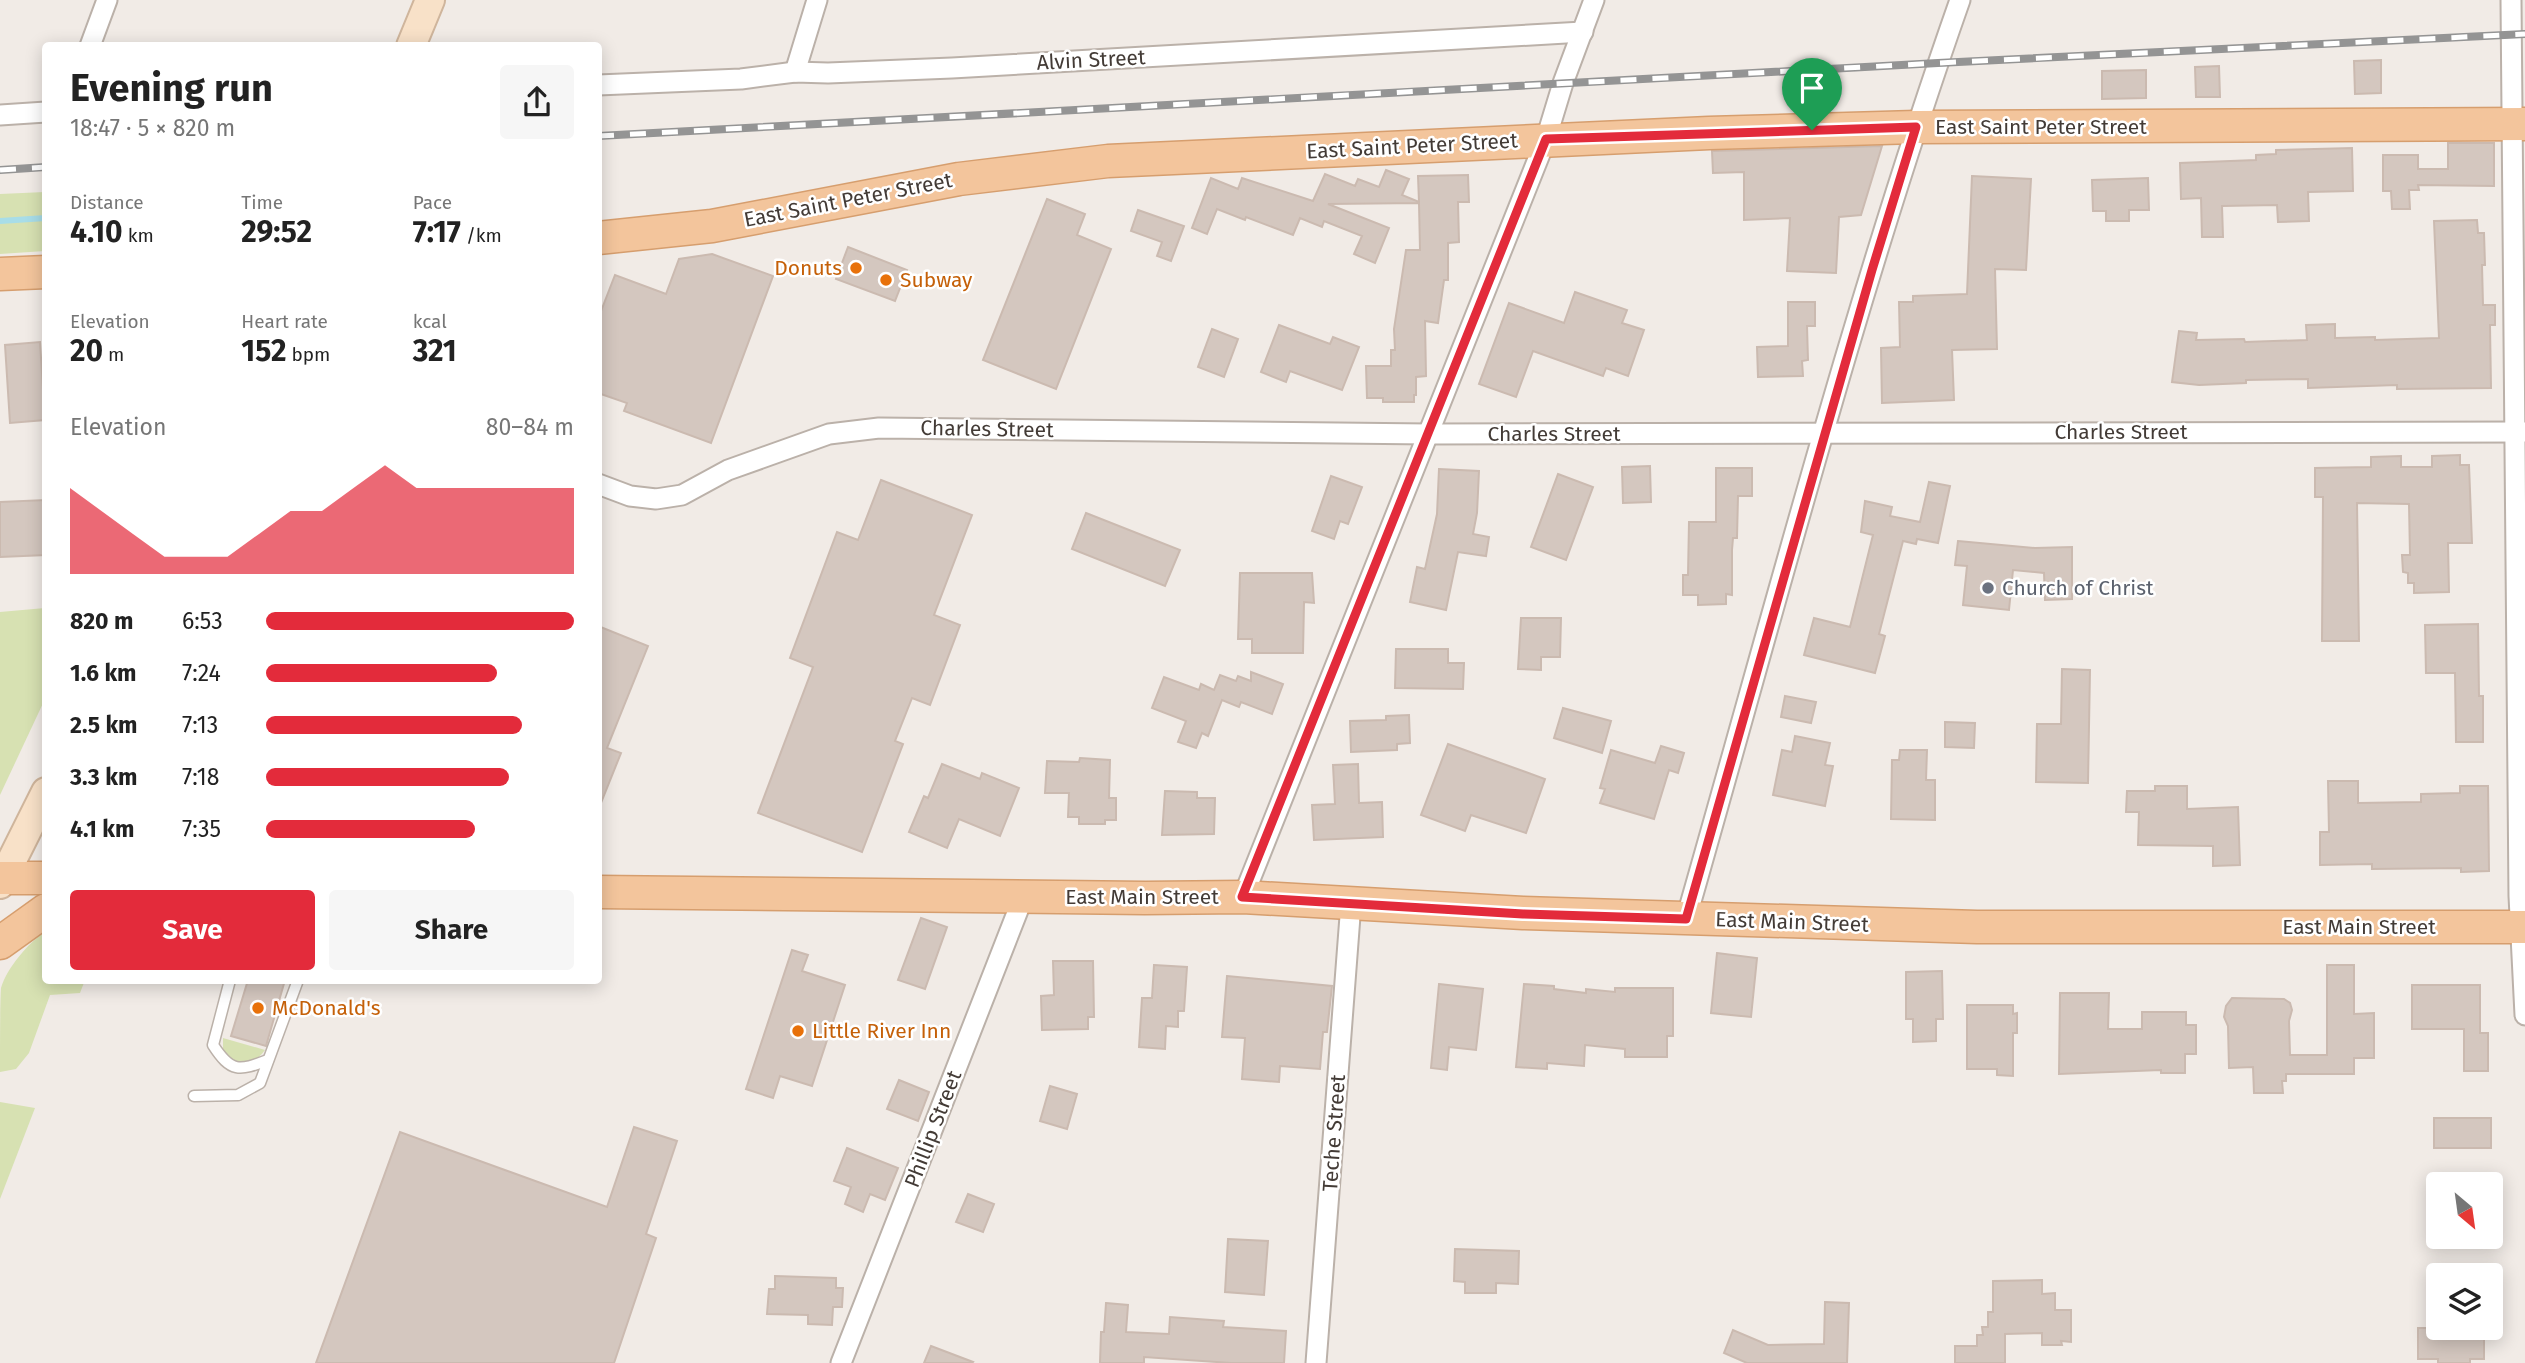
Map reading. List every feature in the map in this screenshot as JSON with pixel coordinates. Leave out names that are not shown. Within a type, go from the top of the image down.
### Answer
[{"type":"main road","points":[[413,42],[430,0]]},
{"type":"main road","name":"East Saint Peter Street","points":[[602,238],[712,226],[959,179],[1108,161],[1546,139],[1916,127],[2518,125]]},
{"type":"main road","points":[[0,274],[42,272]]},
{"type":"main road","points":[[42,800],[1,880],[42,878]]},
{"type":"main road","name":"East Main Street","points":[[602,892],[1242,897],[1523,914],[1977,927],[2522,927]]},
{"type":"main road","points":[[0,943],[42,913]]},
{"type":"street","points":[[91,42],[107,0]]},
{"type":"street","points":[[795,72],[817,0]]},
{"type":"street","points":[[1242,897],[1546,139],[1563,83],[1594,0]]},
{"type":"street","points":[[1686,919],[1916,127],[1960,0]]},
{"type":"street","points":[[2511,0],[2518,125],[2522,927],[2525,1015]]},
{"type":"street","name":"Alvin Street","points":[[602,86],[741,79],[795,72],[952,68],[1583,32]]},
{"type":"street","points":[[0,116],[42,112]]},
{"type":"street","name":"Charles Street","points":[[602,486],[630,496],[656,499],[682,495],[728,470],[829,434],[879,428],[1429,434],[2520,432]]},
{"type":"street","name":"Phillip Street","points":[[841,1363],[1024,895]]},
{"type":"street","name":"Teche Street","points":[[1317,1363],[1351,903]]},
{"type":"lane","points":[[229,984],[213,1045],[224,1062],[244,1069],[268,1060]]},
{"type":"lane","points":[[194,1096],[237,1095],[260,1083],[296,984]]},
{"type":"green space","points":[[42,192],[42,251],[0,254],[0,194]]},
{"type":"green space","points":[[42,608],[42,705],[0,795],[0,612]]},
{"type":"green space","points":[[42,935],[42,984],[83,984],[80,993],[50,995],[29,1053],[16,1069],[0,1072],[1,988],[8,972]]},
{"type":"green space","points":[[223,1038],[265,1050],[253,1061],[235,1061],[229,1059],[223,1049]]},
{"type":"green space","points":[[0,1102],[35,1108],[0,1199]]},
{"type":"building","points":[[2381,60],[2381,93],[2355,94],[2354,61]]},
{"type":"building","points":[[2219,66],[2220,97],[2196,97],[2195,67]]},
{"type":"building","points":[[2146,70],[2146,98],[2102,99],[2102,71]]},
{"type":"building","points":[[2448,143],[2494,143],[2494,186],[2418,185],[2419,190],[2409,190],[2410,209],[2392,209],[2391,191],[2383,191],[2383,155],[2418,155],[2418,169],[2448,169]]},
{"type":"building","points":[[1882,146],[1861,215],[1839,217],[1836,273],[1787,271],[1790,218],[1744,220],[1744,172],[1713,173],[1712,151]]},
{"type":"building","points":[[2352,148],[2353,191],[2308,192],[2309,221],[2278,222],[2277,205],[2222,206],[2223,237],[2202,237],[2201,198],[2181,199],[2180,163],[2256,160],[2256,155],[2276,154],[2276,150]]},
{"type":"building","points":[[1386,170],[1409,179],[1402,195],[1419,202],[1418,176],[1468,175],[1469,202],[1458,202],[1459,242],[1448,243],[1448,280],[1444,280],[1438,323],[1425,321],[1426,376],[1416,377],[1414,402],[1383,402],[1383,398],[1367,398],[1366,366],[1391,366],[1406,250],[1420,250],[1419,203],[1328,204],[1389,228],[1375,263],[1354,254],[1362,236],[1324,221],[1322,227],[1300,218],[1293,235],[1217,209],[1207,234],[1192,228],[1211,178],[1238,189],[1242,178],[1313,201],[1325,174],[1355,186],[1358,179],[1379,187]]},
{"type":"building","points":[[1972,176],[2031,179],[2026,270],[1995,269],[1997,349],[1952,350],[1954,400],[1882,403],[1881,348],[1900,347],[1899,302],[1913,302],[1913,296],[1967,294]]},
{"type":"building","points":[[2148,178],[2149,210],[2129,210],[2129,221],[2106,221],[2106,211],[2093,211],[2092,180]]},
{"type":"building","points":[[1047,199],[1085,214],[1077,235],[1111,249],[1056,389],[983,360]]},
{"type":"building","points":[[1138,210],[1184,226],[1171,261],[1157,256],[1162,242],[1131,231]]},
{"type":"building","points":[[2477,220],[2478,233],[2484,233],[2483,305],[2495,305],[2495,325],[2490,325],[2491,388],[2397,389],[2397,385],[2308,388],[2308,379],[2246,380],[2246,383],[2199,385],[2172,382],[2179,331],[2197,333],[2196,340],[2307,340],[2306,325],[2335,324],[2335,338],[2439,338],[2434,221]]},
{"type":"building","points":[[848,247],[907,270],[895,301],[836,279]]},
{"type":"building","points":[[712,254],[773,276],[711,443],[624,411],[627,403],[602,394],[602,309],[615,275],[666,294],[679,259]]},
{"type":"building","points":[[1575,292],[1627,310],[1622,323],[1644,330],[1628,376],[1606,368],[1603,376],[1533,351],[1516,397],[1479,384],[1509,303],[1564,323]]},
{"type":"building","points":[[1788,302],[1815,302],[1815,326],[1807,326],[1808,360],[1802,361],[1803,376],[1758,377],[1757,347],[1788,346]]},
{"type":"building","points":[[1279,325],[1330,344],[1333,337],[1359,347],[1342,390],[1290,371],[1286,382],[1261,372]]},
{"type":"building","points":[[1212,329],[1238,339],[1224,377],[1198,367]]},
{"type":"building","points":[[40,342],[42,420],[10,423],[5,345]]},
{"type":"building","points":[[2460,455],[2460,465],[2469,465],[2472,543],[2448,543],[2449,592],[2414,593],[2414,583],[2408,583],[2408,573],[2403,572],[2402,555],[2410,555],[2409,504],[2357,503],[2359,641],[2322,641],[2323,497],[2315,497],[2315,468],[2371,467],[2371,457],[2401,456],[2401,467],[2432,467],[2432,456]]},
{"type":"building","points":[[1650,466],[1651,502],[1623,503],[1622,467]]},
{"type":"building","points":[[1716,468],[1752,468],[1752,496],[1738,496],[1737,538],[1733,538],[1732,550],[1732,595],[1726,594],[1726,604],[1698,605],[1698,595],[1683,595],[1683,575],[1688,575],[1689,522],[1716,522]]},
{"type":"building","points":[[1439,469],[1479,471],[1473,534],[1489,537],[1486,556],[1458,552],[1446,610],[1410,602],[1417,567],[1425,569],[1437,514]]},
{"type":"building","points":[[1558,474],[1593,487],[1566,560],[1531,547]]},
{"type":"building","points":[[1331,476],[1362,487],[1348,524],[1340,521],[1334,539],[1312,531]]},
{"type":"building","points":[[881,480],[972,515],[934,615],[960,625],[930,705],[912,698],[895,741],[903,744],[862,852],[758,813],[813,667],[790,658],[837,532],[858,540]]},
{"type":"building","points":[[1929,482],[1950,486],[1938,543],[1917,539],[1916,544],[1903,541],[1879,634],[1885,636],[1875,673],[1804,655],[1814,618],[1850,627],[1873,535],[1861,532],[1865,501],[1892,507],[1890,516],[1920,522]]},
{"type":"building","points":[[42,500],[42,555],[0,557],[0,502]]},
{"type":"building","points":[[1086,513],[1180,550],[1165,586],[1072,549]]},
{"type":"building","name":"Church of Christ","points":[[1958,541],[2035,548],[2072,547],[2072,599],[2045,600],[2044,573],[2013,570],[2009,610],[1963,605],[1967,566],[1955,565]]},
{"type":"building","points":[[1240,573],[1312,573],[1314,603],[1304,602],[1303,653],[1252,653],[1252,639],[1238,639]]},
{"type":"building","points":[[1521,618],[1561,618],[1560,657],[1541,657],[1541,670],[1518,669]]},
{"type":"building","points":[[2478,624],[2483,742],[2456,742],[2455,673],[2426,673],[2425,625]]},
{"type":"building","points":[[602,628],[648,646],[607,748],[621,753],[602,800]]},
{"type":"building","points":[[1396,649],[1448,649],[1448,663],[1464,663],[1463,689],[1395,688]]},
{"type":"building","points":[[2062,669],[2090,670],[2088,783],[2036,782],[2037,724],[2061,724]]},
{"type":"building","points":[[1251,672],[1283,684],[1272,714],[1241,702],[1239,707],[1222,700],[1208,736],[1202,733],[1196,748],[1178,742],[1186,721],[1152,708],[1164,677],[1199,690],[1201,684],[1214,690],[1220,675],[1236,681],[1238,676],[1251,681]]},
{"type":"building","points":[[1785,696],[1816,702],[1811,723],[1781,717]]},
{"type":"building","points":[[1563,708],[1611,721],[1602,753],[1554,738]]},
{"type":"building","points":[[1409,715],[1410,743],[1397,744],[1397,750],[1351,752],[1350,721],[1386,720],[1386,716]]},
{"type":"building","points":[[1945,722],[1975,723],[1974,748],[1945,747]]},
{"type":"building","points":[[1795,736],[1830,743],[1825,765],[1833,766],[1825,806],[1773,795],[1782,750],[1792,752]]},
{"type":"building","points":[[1448,744],[1545,779],[1526,833],[1471,815],[1465,831],[1421,815]]},
{"type":"building","points":[[1661,746],[1684,753],[1678,773],[1669,770],[1654,819],[1600,803],[1605,789],[1600,788],[1611,750],[1655,763]]},
{"type":"building","points":[[1900,750],[1927,750],[1926,780],[1935,780],[1935,820],[1891,819],[1892,760],[1899,760]]},
{"type":"building","points":[[1080,758],[1110,760],[1109,798],[1116,798],[1116,820],[1105,820],[1105,824],[1079,824],[1079,817],[1068,817],[1069,793],[1045,793],[1047,761],[1079,762]]},
{"type":"building","points":[[942,764],[980,779],[982,773],[1019,788],[1000,836],[959,819],[947,848],[909,832],[924,796],[928,798]]},
{"type":"building","points":[[1358,764],[1359,803],[1382,802],[1383,837],[1314,840],[1312,805],[1335,804],[1333,765]]},
{"type":"building","points":[[2328,781],[2358,781],[2358,803],[2421,802],[2421,794],[2460,793],[2460,786],[2488,786],[2489,871],[2461,872],[2461,868],[2372,869],[2372,864],[2320,865],[2320,832],[2329,832]]},
{"type":"building","points":[[2155,786],[2187,786],[2187,809],[2238,807],[2240,865],[2213,866],[2213,846],[2138,845],[2139,812],[2126,812],[2127,791],[2155,791]]},
{"type":"building","points":[[1165,791],[1197,792],[1197,798],[1215,798],[1214,834],[1162,835]]},
{"type":"building","points":[[921,918],[947,927],[925,989],[898,980]]},
{"type":"building","name":"Little River Inn","points":[[792,950],[808,955],[802,971],[845,985],[812,1086],[780,1076],[773,1098],[746,1089]]},
{"type":"building","points":[[1717,953],[1757,958],[1751,1017],[1711,1013]]},
{"type":"building","points":[[1053,961],[1093,961],[1094,1017],[1088,1017],[1088,1029],[1042,1030],[1041,996],[1054,995]]},
{"type":"building","points":[[1154,965],[1187,967],[1184,1011],[1178,1011],[1178,1027],[1166,1026],[1165,1049],[1139,1047],[1142,998],[1152,998]]},
{"type":"building","points":[[2327,965],[2354,965],[2354,1014],[2374,1013],[2374,1058],[2354,1058],[2354,1074],[2286,1074],[2286,1081],[2282,1081],[2283,1093],[2254,1093],[2253,1067],[2229,1068],[2228,1026],[2224,1017],[2226,1006],[2232,998],[2284,999],[2290,1003],[2292,1010],[2289,1021],[2290,1055],[2327,1055]]},
{"type":"building","points":[[1942,971],[1943,1019],[1936,1019],[1936,1041],[1913,1042],[1913,1019],[1906,1019],[1906,972]]},
{"type":"building","points":[[1227,976],[1332,986],[1327,1032],[1323,1032],[1320,1069],[1280,1066],[1279,1082],[1242,1079],[1245,1038],[1222,1037]]},
{"type":"building","name":"McDonald's","points":[[247,984],[284,984],[266,1046],[231,1036]]},
{"type":"building","points":[[1439,984],[1483,989],[1476,1050],[1449,1047],[1447,1070],[1431,1068]]},
{"type":"building","points":[[1524,984],[1554,986],[1554,989],[1586,993],[1586,989],[1615,992],[1615,988],[1673,988],[1673,1036],[1667,1036],[1667,1057],[1625,1057],[1625,1049],[1585,1045],[1584,1066],[1547,1063],[1547,1069],[1516,1067]]},
{"type":"building","points":[[2412,985],[2480,985],[2480,1033],[2488,1033],[2488,1071],[2464,1071],[2464,1029],[2412,1029]]},
{"type":"building","points":[[2060,993],[2109,993],[2108,1029],[2142,1029],[2142,1012],[2186,1012],[2186,1025],[2196,1025],[2196,1054],[2185,1054],[2185,1073],[2161,1073],[2161,1070],[2059,1074]]},
{"type":"building","points":[[1967,1005],[2013,1005],[2013,1014],[2017,1013],[2017,1033],[2013,1033],[2013,1076],[1997,1075],[1997,1069],[1967,1069]]},
{"type":"building","points":[[899,1080],[929,1092],[918,1121],[887,1109]]},
{"type":"building","points":[[1050,1086],[1077,1094],[1067,1129],[1040,1121]]},
{"type":"building","points":[[2434,1118],[2491,1118],[2491,1148],[2434,1148]]},
{"type":"building","points":[[634,1127],[677,1141],[646,1234],[656,1238],[614,1363],[316,1363],[400,1132],[607,1207]]},
{"type":"building","points":[[847,1148],[898,1168],[885,1200],[870,1194],[863,1212],[845,1204],[851,1187],[834,1181]]},
{"type":"building","points":[[968,1194],[994,1204],[983,1232],[956,1222]]},
{"type":"building","points":[[1228,1239],[1268,1241],[1264,1295],[1225,1292]]},
{"type":"building","points":[[1455,1249],[1519,1251],[1518,1284],[1496,1283],[1496,1293],[1465,1293],[1465,1282],[1454,1281]]},
{"type":"building","points":[[775,1276],[836,1278],[836,1288],[843,1288],[842,1307],[833,1307],[832,1325],[808,1324],[808,1315],[767,1314],[769,1289],[775,1289]]},
{"type":"building","points":[[2042,1280],[2042,1294],[2055,1293],[2055,1310],[2071,1310],[2071,1342],[2042,1345],[2042,1333],[2005,1334],[2005,1363],[1955,1363],[1955,1346],[1977,1346],[1977,1335],[1983,1335],[1982,1327],[1988,1327],[1988,1312],[1993,1312],[1993,1281]]},
{"type":"building","points":[[1825,1302],[1849,1303],[1847,1363],[1747,1363],[1724,1353],[1733,1330],[1768,1345],[1824,1344]]},
{"type":"building","points":[[1106,1303],[1128,1305],[1126,1332],[1169,1334],[1170,1317],[1224,1321],[1223,1327],[1286,1331],[1284,1363],[1231,1363],[1144,1357],[1144,1363],[1100,1363]]},
{"type":"building","points":[[2418,1328],[2426,1328],[2426,1340],[2484,1340],[2484,1359],[2470,1359],[2470,1363],[2438,1363],[2438,1359],[2418,1359]]},
{"type":"building","points":[[931,1346],[973,1362],[924,1363]]},
{"type":"waterway","points":[[0,221],[42,218]]},
{"type":"railway","points":[[602,136],[2525,34]]},
{"type":"railway","points":[[0,170],[42,167]]},
{"type":"place","name":"Donuts","points":[[856,268]]},
{"type":"place","name":"Subway","points":[[886,280]]},
{"type":"place","name":"Church of Christ","points":[[1988,588]]},
{"type":"place","name":"McDonald's","points":[[258,1008]]},
{"type":"place","name":"Little River Inn","points":[[798,1031]]},
{"type":"route","points":[[1916,127],[1872,270],[1686,919],[1523,914],[1242,897],[1546,139],[1812,130],[1916,127]]}]
